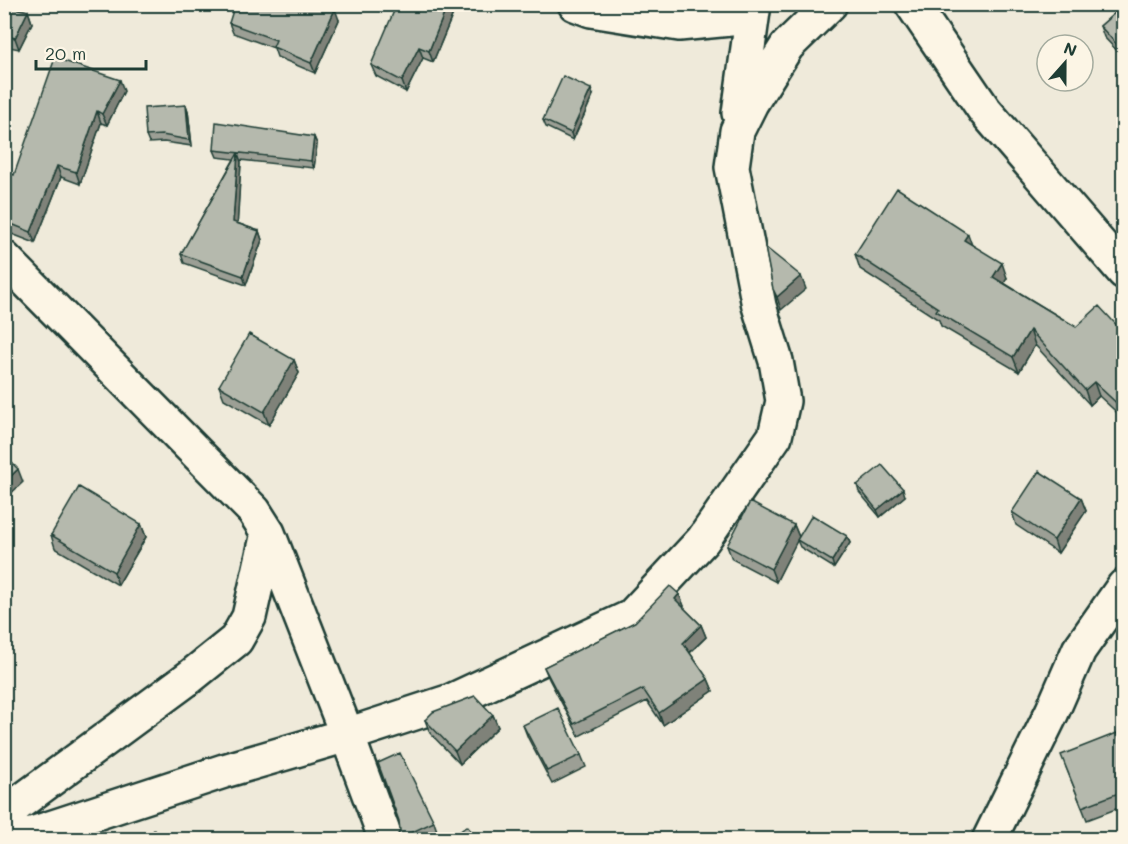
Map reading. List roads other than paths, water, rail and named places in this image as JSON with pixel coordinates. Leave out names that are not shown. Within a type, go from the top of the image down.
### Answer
[{"type":"street","points":[[25,837],[224,771],[347,735],[451,701],[631,617],[703,540],[775,436],[783,400],[776,361],[759,306],[732,167],[753,11],[679,24],[591,10],[575,4]]},
{"type":"street","points":[[737,130],[787,46],[830,4]]},
{"type":"street","points":[[912,4],[986,111],[1124,272]]},
{"type":"street","points":[[4,258],[254,511],[268,533],[383,827],[386,840]]},
{"type":"street","points":[[4,814],[190,677],[236,640],[249,617],[268,533]]},
{"type":"street","points":[[989,840],[1053,712],[1079,650],[1124,586]]}]
